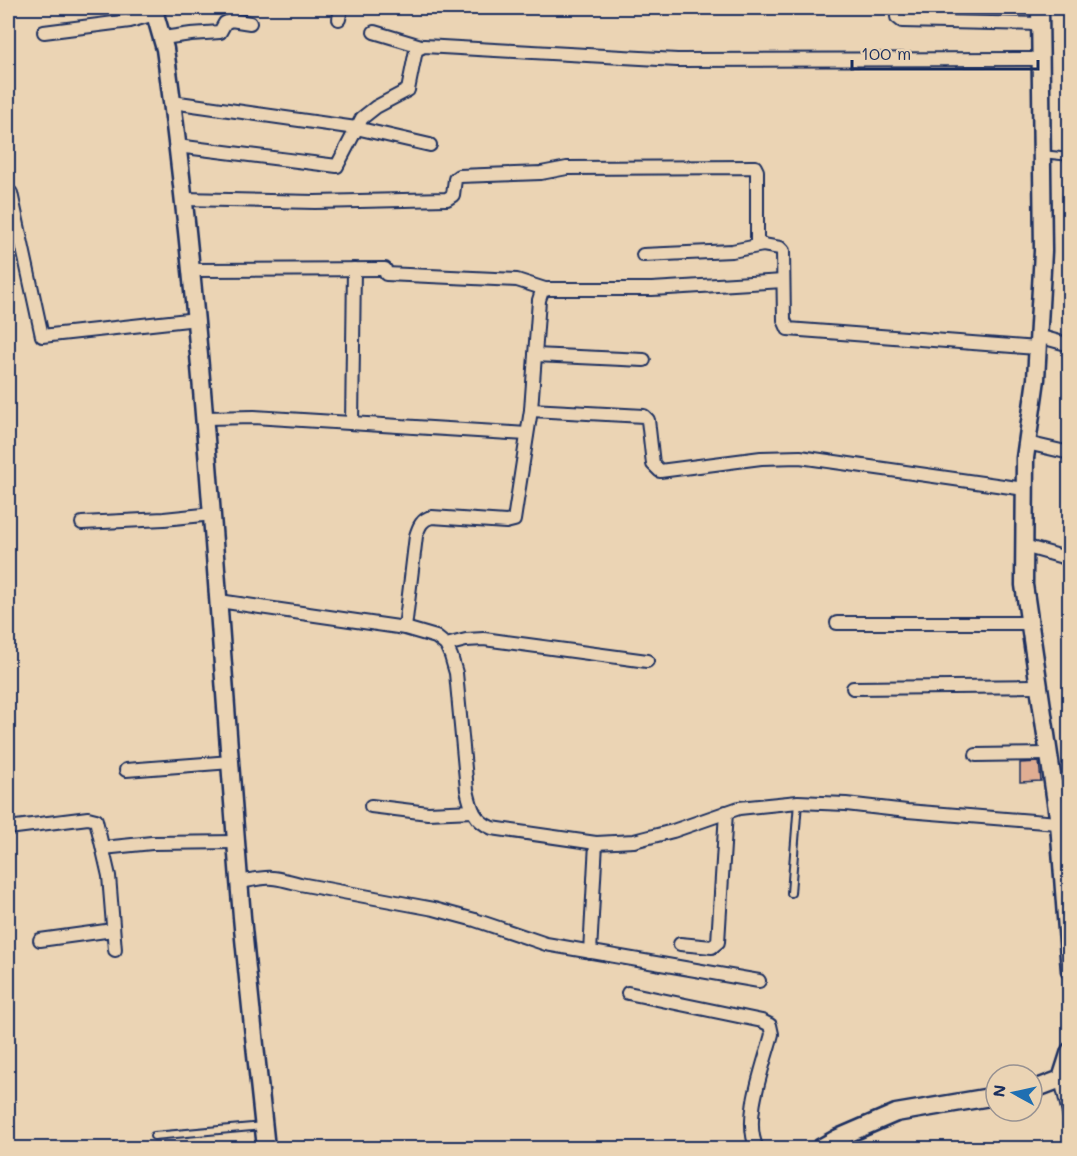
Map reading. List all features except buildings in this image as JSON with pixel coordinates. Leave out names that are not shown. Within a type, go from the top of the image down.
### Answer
[{"type":"street","points":[[898,8],[897,17],[902,21],[1040,16],[1043,251],[1036,379],[1027,443],[1024,585],[1049,754],[1064,824],[1070,971]]},
{"type":"street","points":[[45,32],[116,24],[156,10],[163,38],[192,270],[213,514],[240,882],[266,1149]]},
{"type":"street","points":[[163,38],[220,32],[228,20],[250,23]]},
{"type":"street","points":[[374,32],[421,46],[677,60],[1040,59]]},
{"type":"street","points":[[177,146],[336,166],[356,128],[367,113],[408,90],[416,53],[421,46]]},
{"type":"street","points":[[172,102],[356,128],[430,145]]},
{"type":"street","points":[[184,199],[315,202],[447,199],[453,195],[455,179],[459,176],[541,173],[567,168],[753,167],[757,171],[757,238],[759,243],[782,250],[784,320],[788,329],[1070,345]]},
{"type":"street","points":[[11,193],[42,336],[196,319]]},
{"type":"street","points":[[643,255],[732,251],[764,245]]},
{"type":"street","points":[[192,270],[354,269],[517,280],[545,289],[652,289],[783,281]]},
{"type":"street","points":[[352,423],[354,269]]},
{"type":"street","points":[[405,628],[416,536],[421,523],[426,518],[432,517],[511,522],[515,516],[531,410],[539,296],[545,289]]},
{"type":"street","points":[[535,355],[644,360]]},
{"type":"street","points":[[531,410],[644,416],[648,420],[653,464],[660,471],[760,458],[800,457],[1025,489]]},
{"type":"street","points":[[205,418],[254,417],[527,434]]},
{"type":"street","points":[[1027,443],[1070,453]]},
{"type":"street","points":[[82,523],[213,514]]},
{"type":"street","points":[[1024,546],[1070,559]]},
{"type":"street","points":[[219,601],[405,628],[436,637],[446,645],[456,673],[467,790],[476,818],[492,828],[596,843],[634,841],[673,831],[739,808],[798,802],[846,804],[1064,824]]},
{"type":"street","points":[[837,623],[1030,623]]},
{"type":"street","points":[[446,645],[466,640],[484,639],[647,661]]},
{"type":"street","points":[[853,688],[1039,686]]},
{"type":"street","points":[[976,754],[1049,754]]},
{"type":"street","points":[[126,770],[231,762]]},
{"type":"street","points":[[371,806],[428,813],[473,811]]},
{"type":"street","points":[[680,945],[712,946],[718,942],[726,812]]},
{"type":"street","points":[[8,828],[93,818],[98,824],[109,876],[115,950]]},
{"type":"street","points":[[103,848],[163,843],[237,842]]},
{"type":"street","points":[[590,952],[596,843]]},
{"type":"street","points":[[240,882],[268,877],[282,878],[300,884],[434,909],[475,920],[532,940],[759,981]]},
{"type":"street","points":[[40,940],[113,930]]},
{"type":"street","points":[[628,993],[762,1021],[770,1025],[771,1034],[751,1116],[751,1135],[757,1149]]},
{"type":"street","points":[[1070,1051],[1065,1087],[1070,1118]]},
{"type":"street","points":[[1044,1089],[1065,1087]]},
{"type":"street","points":[[819,1149],[838,1138],[896,1113],[984,1098]]},
{"type":"lane","points":[[1042,154],[1070,157]]},
{"type":"lane","points":[[791,893],[798,802]]},
{"type":"lane","points":[[154,1136],[263,1126]]}]
